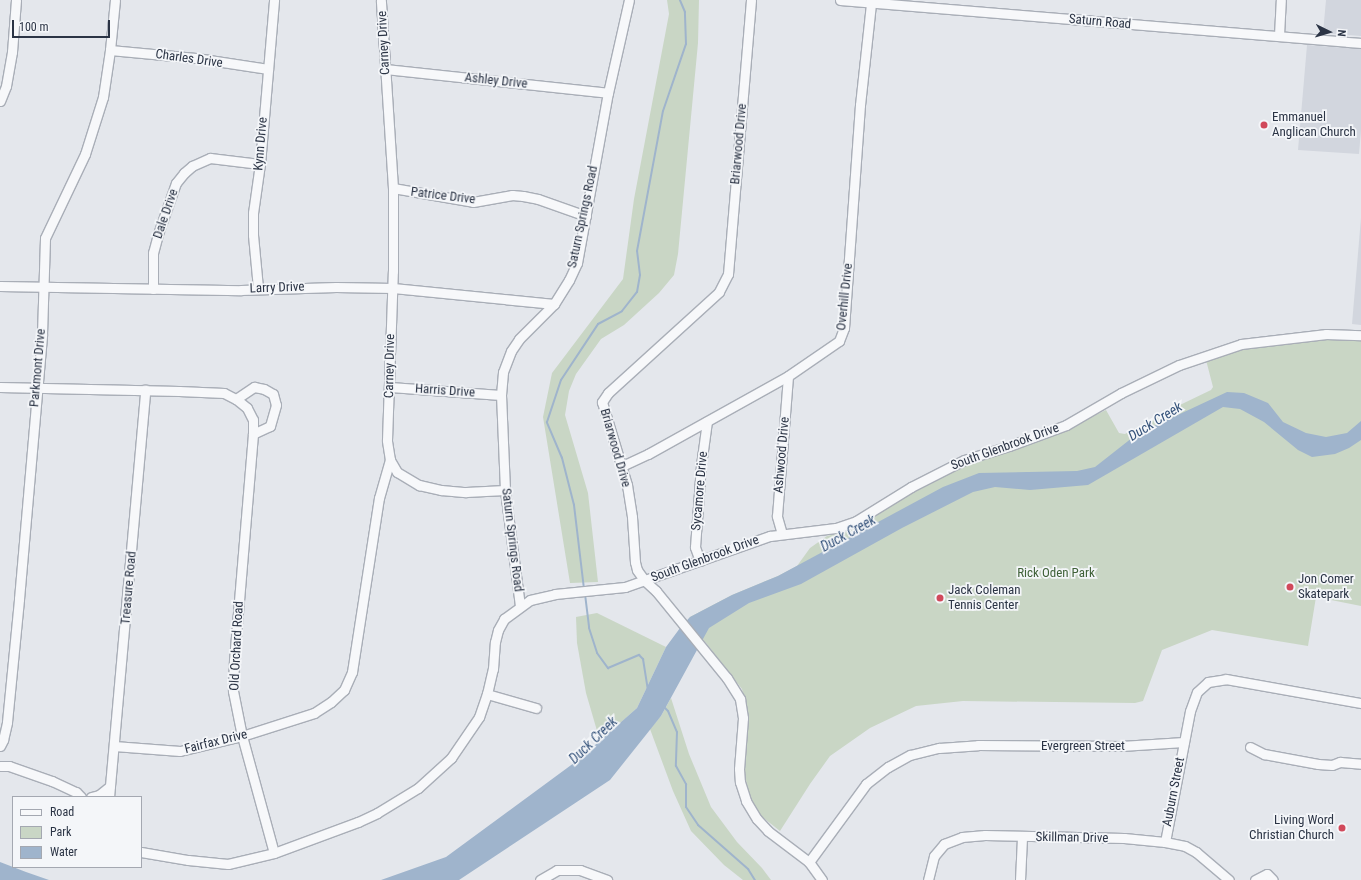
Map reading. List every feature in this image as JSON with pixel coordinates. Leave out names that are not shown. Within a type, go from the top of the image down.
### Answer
[{"type":"street","points":[[0,101],[6,86],[12,52],[16,0]]},
{"type":"street","name":"Parkmont Drive","points":[[0,746],[4,740],[7,722],[42,334],[45,238],[85,154],[103,97],[115,0]]},
{"type":"street","name":"Kynn Drive","points":[[258,288],[253,235],[253,213],[260,164],[274,0]]},
{"type":"street","name":"Carney Drive","points":[[314,713],[331,702],[344,690],[352,672],[379,498],[390,460],[387,440],[390,386],[393,188],[381,0]]},
{"type":"street","name":"Saturn Springs Road","points":[[520,606],[505,490],[501,395],[503,372],[511,351],[519,339],[554,304],[570,280],[577,263],[608,93],[629,0]]},
{"type":"street","name":"Briarwood Drive","points":[[752,0],[728,274],[719,292],[608,393],[602,402],[622,466],[632,517],[635,562],[637,570],[727,678],[740,699],[743,718],[739,769],[740,782],[746,801],[757,819],[768,831],[809,862],[822,880]]},
{"type":"street","name":"Saturn Road","points":[[840,0],[871,3],[908,3],[1361,43]]},
{"type":"street","points":[[1279,35],[1281,0]]},
{"type":"street","name":"Overhill Drive","points":[[622,466],[648,454],[788,376],[839,341],[844,328],[860,105],[871,3]]},
{"type":"street","name":"Charles Drive","points":[[110,50],[196,58],[268,69]]},
{"type":"street","name":"Ashley Drive","points":[[385,69],[608,93]]},
{"type":"street","name":"Dale Drive","points":[[153,289],[153,253],[158,234],[176,183],[184,173],[192,166],[210,158],[260,164]]},
{"type":"street","name":"Patrice Drive","points":[[393,188],[473,202],[512,195],[523,196],[538,199],[586,216]]},
{"type":"street","name":"Larry Drive","points":[[0,286],[241,290],[258,288],[392,288],[554,304]]},
{"type":"street","name":"South Glenbrook Drive","points":[[142,852],[188,860],[228,864],[274,853],[358,822],[377,813],[418,788],[451,758],[479,717],[487,694],[493,669],[495,642],[498,630],[504,620],[520,606],[530,600],[540,597],[575,592],[598,591],[625,587],[770,536],[836,528],[856,521],[911,487],[964,460],[1066,425],[1121,393],[1179,366],[1246,342],[1326,334],[1361,335]]},
{"type":"street","name":"Ashwood Drive","points":[[782,534],[777,516],[788,376]]},
{"type":"street","name":"Harris Drive","points":[[390,386],[501,395]]},
{"type":"street","name":"Old Orchard Road","points":[[0,387],[224,393],[236,399],[247,408],[253,420],[253,434],[234,668],[234,698],[242,736],[274,853]]},
{"type":"street","points":[[236,399],[254,387],[264,389],[273,394],[276,405],[270,426],[253,434]]},
{"type":"street","name":"Treasure Road","points":[[109,796],[145,390]]},
{"type":"street","name":"Sycamore Drive","points":[[700,561],[695,547],[701,465],[707,421]]},
{"type":"street","points":[[390,460],[397,472],[419,485],[441,490],[466,492],[505,490]]},
{"type":"street","points":[[1184,742],[1190,711],[1197,692],[1208,682],[1226,680],[1361,703]]},
{"type":"street","points":[[487,694],[536,708]]},
{"type":"street","name":"Fairfax Drive","points":[[114,746],[180,751],[242,736],[314,713]]},
{"type":"street","name":"Evergreen Street","points":[[809,862],[866,784],[888,767],[910,755],[939,748],[978,745],[1121,746],[1184,742]]},
{"type":"street","name":"Auburn Street","points":[[1165,842],[1184,742]]},
{"type":"street","points":[[1250,747],[1264,754],[1318,764],[1332,765],[1340,762],[1361,764]]},
{"type":"street","points":[[0,766],[9,766],[52,781],[76,792],[80,796]]},
{"type":"street","points":[[95,796],[99,795],[110,786]]},
{"type":"street","name":"Skillman Drive","points":[[928,880],[934,856],[944,844],[962,837],[985,835],[1022,837],[1124,838],[1165,842],[1185,846],[1196,852],[1229,880]]},
{"type":"street","points":[[1020,880],[1022,837]]},
{"type":"street","points":[[540,880],[557,870],[580,870],[607,880]]},
{"type":"street","points":[[1256,880],[1267,874],[1273,880]]},
{"type":"shaded area","points":[[1326,0],[1361,0],[1361,36],[1323,33]]},
{"type":"shaded area","points":[[1307,45],[1361,49],[1361,130],[1359,154],[1298,150]]},
{"type":"shaded area","points":[[1361,218],[1361,325],[1352,324]]},
{"type":"green space","points":[[667,0],[699,0],[698,43],[678,254],[674,275],[659,293],[624,325],[601,339],[576,374],[569,391],[565,415],[588,493],[598,582],[570,583],[543,417],[552,373],[623,279],[634,199],[669,14]]},
{"type":"green space","name":"Rick Oden Park","points":[[1340,339],[1361,340],[1361,606],[1316,597],[1308,646],[1212,630],[1162,650],[1143,701],[1135,703],[963,701],[916,706],[870,728],[830,756],[780,831],[761,816],[750,797],[744,772],[747,709],[742,689],[688,620],[690,617],[732,595],[778,576],[797,566],[810,548],[827,536],[842,532],[865,520],[917,487],[961,466],[1050,437],[1106,410],[1119,433],[1125,434],[1157,416],[1211,390],[1213,387],[1206,360],[1260,345],[1293,341]]},
{"type":"green space","points":[[597,613],[666,647],[637,708],[600,741],[586,693],[577,643],[576,617]]},
{"type":"green space","points":[[671,698],[689,754],[711,807],[737,842],[762,868],[771,880],[743,880],[724,865],[691,831],[673,791],[650,729],[661,716]]},
{"type":"water","points":[[1227,392],[1244,393],[1268,403],[1283,422],[1306,433],[1326,437],[1347,433],[1361,421],[1361,440],[1349,448],[1335,454],[1312,457],[1298,450],[1264,422],[1240,409],[1223,407],[1088,485],[1030,490],[995,487],[973,492],[902,528],[801,584],[749,603],[709,628],[661,716],[610,780],[459,880],[381,880],[446,857],[578,760],[637,708],[666,647],[690,617],[732,595],[778,576],[943,487],[979,473],[1077,471],[1095,467],[1137,434]]},
{"type":"water","points":[[0,862],[12,867],[12,868],[49,880],[0,880]]},
{"type":"waterway","points":[[584,589],[574,505],[562,458],[547,422],[561,380],[598,324],[622,311],[637,292],[640,275],[637,251],[663,111],[686,44],[685,12],[680,0]]},
{"type":"waterway","points":[[585,594],[589,628],[597,653],[608,668],[639,655],[643,659],[648,689]]},
{"type":"waterway","points":[[663,706],[668,711],[677,732],[676,766],[686,784],[686,807],[698,825],[748,869],[755,880]]},
{"type":"place","name":"Emmanuel Anglican Church","points":[[1264,125]]},
{"type":"place","name":"Jon Comer Skatepark","points":[[1290,587]]},
{"type":"place","name":"Jack Coleman Tennis Center","points":[[940,598]]},
{"type":"place","name":"Living Word Christian Church","points":[[1342,828]]},
{"type":"water label","name":"Duck Creek","points":[[1155,421]]},
{"type":"water label","name":"Duck Creek","points":[[848,533]]},
{"type":"water label","name":"Duck Creek","points":[[593,740]]}]
